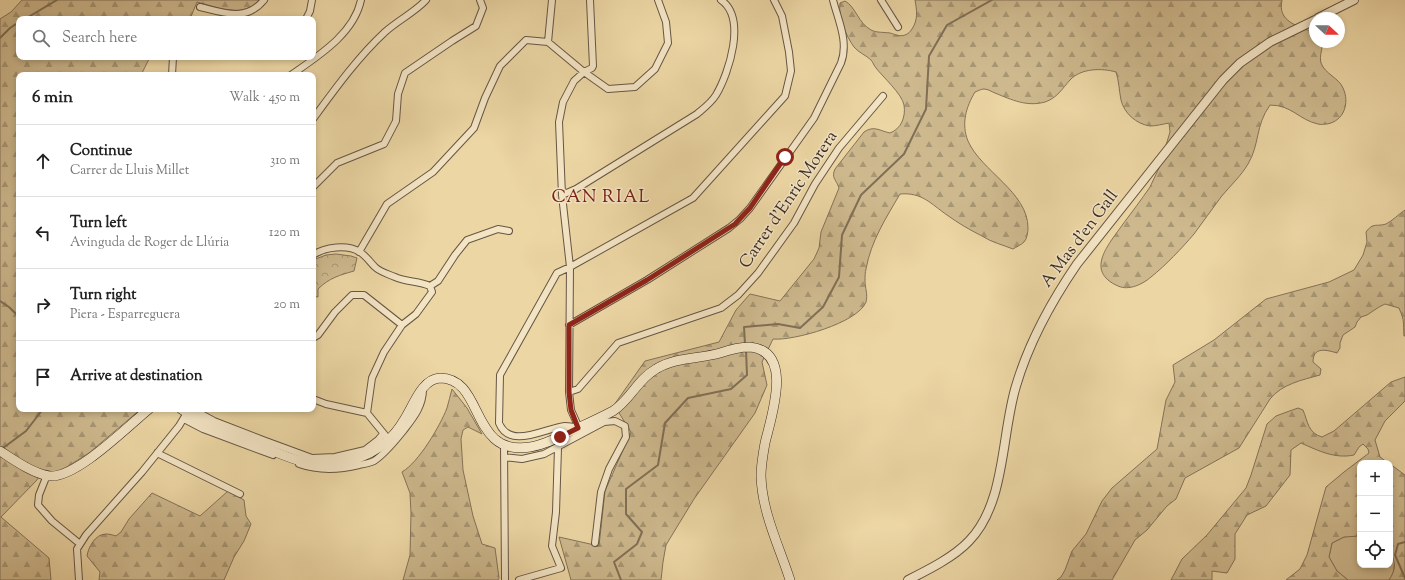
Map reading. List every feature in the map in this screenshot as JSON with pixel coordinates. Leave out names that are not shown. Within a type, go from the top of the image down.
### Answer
[{"type":"main road","points":[[186,412],[205,424],[226,433],[298,460],[311,463],[332,463],[358,459],[379,449],[386,437],[404,421],[423,388],[430,382],[437,379],[450,380],[458,384],[467,394],[484,428],[490,435],[504,445],[520,448],[535,446],[550,441],[618,408],[648,374],[666,364],[746,347],[754,348],[765,353],[770,358],[775,368],[777,387],[762,462],[762,488],[766,511],[790,580]]},
{"type":"main road","points":[[0,451],[38,472],[47,475],[60,474],[88,459],[121,435],[146,412]]},
{"type":"street","points":[[200,7],[230,15],[243,14],[253,10],[264,0]]},
{"type":"street","points":[[308,16],[312,0]]},
{"type":"street","points":[[316,58],[324,52],[350,26],[359,8],[361,0]]},
{"type":"street","points":[[316,115],[377,39],[426,0]]},
{"type":"street","points":[[316,183],[337,163],[384,144],[396,121],[398,94],[405,73],[476,26],[483,8],[480,0]]},
{"type":"street","points":[[548,42],[552,0]]},
{"type":"street","points":[[590,0],[593,66],[574,81],[566,95],[559,115],[562,195],[570,267],[569,392],[571,410],[578,428],[564,426],[517,437],[510,436],[502,430],[499,423],[500,375],[558,273],[570,267],[693,198],[785,96],[791,71],[789,52],[782,16],[774,0]]},
{"type":"street","points":[[359,252],[387,204],[433,172],[474,128],[485,98],[500,66],[526,40],[548,42],[584,72],[608,89],[635,87],[655,69],[668,43],[666,22],[658,0]]},
{"type":"street","points":[[562,195],[576,189],[697,114],[712,101],[720,86],[731,57],[734,42],[733,20],[728,7],[721,0]]},
{"type":"street","points":[[569,325],[647,280],[729,228],[750,208],[814,118],[841,63],[845,44],[832,0]]},
{"type":"street","points":[[881,0],[898,27]]},
{"type":"street","points":[[1330,12],[1354,0]]},
{"type":"street","name":"A Mas d'en Gall","points":[[908,580],[959,551],[970,541],[988,515],[996,487],[1016,387],[1028,352],[1058,291],[1077,264],[1223,80],[1240,63],[1270,42],[1309,23]]},
{"type":"street","points":[[172,72],[173,60]]},
{"type":"street","points":[[295,72],[313,60]]},
{"type":"street","name":"Carrer d'Enric Morera","points":[[569,392],[578,389],[618,343],[721,308],[738,295],[758,273],[794,224],[815,184],[839,148],[883,96]]},
{"type":"street","points":[[316,253],[320,250],[346,248],[359,252],[376,268],[388,274],[402,280],[430,286],[438,281],[455,255],[468,240],[498,229],[509,231]]},
{"type":"street","points":[[367,413],[372,378],[384,352],[402,325],[416,314],[427,300],[432,292],[430,286]]},
{"type":"street","points":[[316,336],[335,312],[352,295],[364,295],[402,325]]},
{"type":"street","points":[[79,580],[77,549],[80,544],[86,535],[142,472],[186,412],[210,431],[307,467],[326,470],[351,467],[373,462],[389,448],[414,417],[423,400],[423,388]]},
{"type":"street","points":[[316,400],[326,404],[367,413],[386,437]]},
{"type":"street","points":[[504,457],[522,459],[544,454],[558,448],[604,422],[615,421],[625,426],[626,437],[609,469],[601,492],[595,543]]},
{"type":"street","points":[[504,445],[505,580]]},
{"type":"street","points":[[519,580],[561,568],[552,546],[556,512],[558,448]]},
{"type":"street","points":[[157,453],[240,494]]},
{"type":"street","points":[[47,475],[39,495],[38,505],[52,521],[80,544]]},
{"type":"green space","points":[[22,0],[259,0],[253,6],[238,10],[221,9],[197,2],[191,16],[16,16],[16,60],[148,60],[142,72],[16,72],[16,412],[137,412],[89,453],[57,473],[45,470],[1,517],[49,558],[51,580],[0,580],[0,19],[11,12]]},
{"type":"green space","points":[[915,0],[1282,0],[1281,7],[1286,18],[1290,22],[1309,30],[1309,48],[1322,48],[1320,57],[1323,67],[1338,81],[1343,88],[1346,100],[1344,110],[1338,119],[1333,122],[1319,124],[1311,122],[1284,107],[1270,105],[1262,120],[1252,157],[1239,177],[1221,197],[1194,234],[1174,256],[1144,282],[1127,288],[1118,286],[1108,280],[1102,273],[1102,257],[1106,248],[1150,187],[1159,168],[1170,132],[1169,123],[1150,126],[1140,123],[1131,117],[1121,100],[1116,72],[1110,71],[1092,70],[1080,73],[1070,80],[1053,98],[1045,102],[1032,104],[1020,102],[985,89],[975,92],[967,110],[965,122],[966,135],[974,152],[1003,182],[1020,203],[1026,215],[1028,228],[1027,237],[1024,242],[1013,249],[997,243],[964,226],[926,200],[914,195],[900,194],[889,212],[871,249],[865,273],[867,299],[861,310],[838,323],[809,334],[782,339],[773,339],[762,362],[767,385],[755,413],[694,499],[666,545],[661,580],[571,580],[559,537],[599,546],[605,491],[631,432],[614,405],[645,361],[719,342],[736,310],[750,294],[780,301],[814,259],[819,248],[821,232],[839,188],[834,177],[835,169],[864,132],[871,129],[877,129],[890,133],[897,129],[902,122],[904,114],[903,101],[871,60],[856,49],[851,43],[841,20],[840,3],[845,1],[849,4],[863,23],[871,30],[901,36],[909,33],[912,29],[917,12]]},
{"type":"green space","points":[[1405,210],[1405,336],[1403,319],[1399,308],[1385,304],[1361,317],[1355,327],[1343,335],[1340,348],[1337,353],[1321,350],[1315,353],[1313,362],[1321,369],[1320,375],[1293,383],[1280,390],[1270,399],[1239,448],[1185,478],[1176,499],[1167,506],[1147,530],[1135,540],[1112,580],[1057,580],[1061,577],[1065,570],[1072,551],[1086,534],[1102,501],[1112,488],[1157,449],[1166,400],[1175,382],[1173,365],[1214,340],[1266,299],[1329,282],[1354,270],[1363,255],[1367,242],[1366,232],[1368,229],[1373,226],[1386,224]]},
{"type":"green space","points":[[336,254],[357,258],[354,271],[339,276],[322,285],[318,289],[318,297],[316,297],[316,259],[326,255]]},
{"type":"green space","points":[[1405,377],[1405,401],[1385,421],[1375,440],[1380,457],[1384,460],[1360,460],[1369,453],[1368,449],[1363,444],[1354,455],[1340,456],[1327,454],[1301,443],[1291,450],[1290,475],[1266,506],[1247,515],[1235,534],[1235,559],[1227,573],[1212,571],[1212,580],[1171,580],[1182,559],[1207,535],[1246,488],[1267,424],[1276,416],[1298,408],[1303,410],[1311,430],[1322,437],[1334,431],[1391,382]]},
{"type":"green space","points":[[452,389],[467,408],[482,434],[468,427],[463,430],[461,439],[463,470],[473,516],[482,544],[495,548],[499,578],[498,580],[403,580],[410,555],[411,513],[410,493],[402,472],[409,467],[422,452],[434,434],[447,408]]},
{"type":"green space","points":[[1357,462],[1357,536],[1344,537],[1332,543],[1329,557],[1337,571],[1348,580],[1286,580],[1300,569],[1307,555],[1326,487]]},
{"type":"green space","points":[[1393,466],[1405,475],[1405,580],[1389,580],[1393,573]]},
{"type":"green space","points":[[228,491],[244,500],[246,516],[251,524],[224,580],[99,580],[100,572],[87,556],[95,539],[99,536],[107,534],[116,536],[121,532],[129,519],[152,493],[200,516]]},
{"type":"green space","points":[[1357,535],[1357,568],[1393,568],[1393,557],[1395,560],[1393,574],[1389,580],[1348,580],[1337,571],[1329,557],[1332,543],[1344,537]]},
{"type":"waterway","points":[[30,16],[57,0]]},
{"type":"waterway","points":[[745,344],[744,327],[778,324],[800,328],[823,307],[839,277],[842,235],[861,195],[904,154],[926,109],[929,56],[947,25],[992,0]]},
{"type":"waterway","points":[[0,38],[16,24]]},
{"type":"waterway","points":[[0,301],[16,314]]},
{"type":"waterway","points":[[621,580],[614,562],[637,544],[642,532],[626,514],[626,489],[658,465],[665,423],[688,398],[731,389],[747,375],[746,350]]},
{"type":"waterway","points":[[3,448],[26,431],[41,412]]},
{"type":"waterway","points":[[1405,542],[1398,544],[1395,555],[1405,578]]},
{"type":"district","name":"CAN RIAL","points":[[601,198]]},
{"type":"route","points":[[560,437],[578,428],[571,410],[569,392],[569,325],[647,280],[735,224],[750,208],[785,157]]}]
